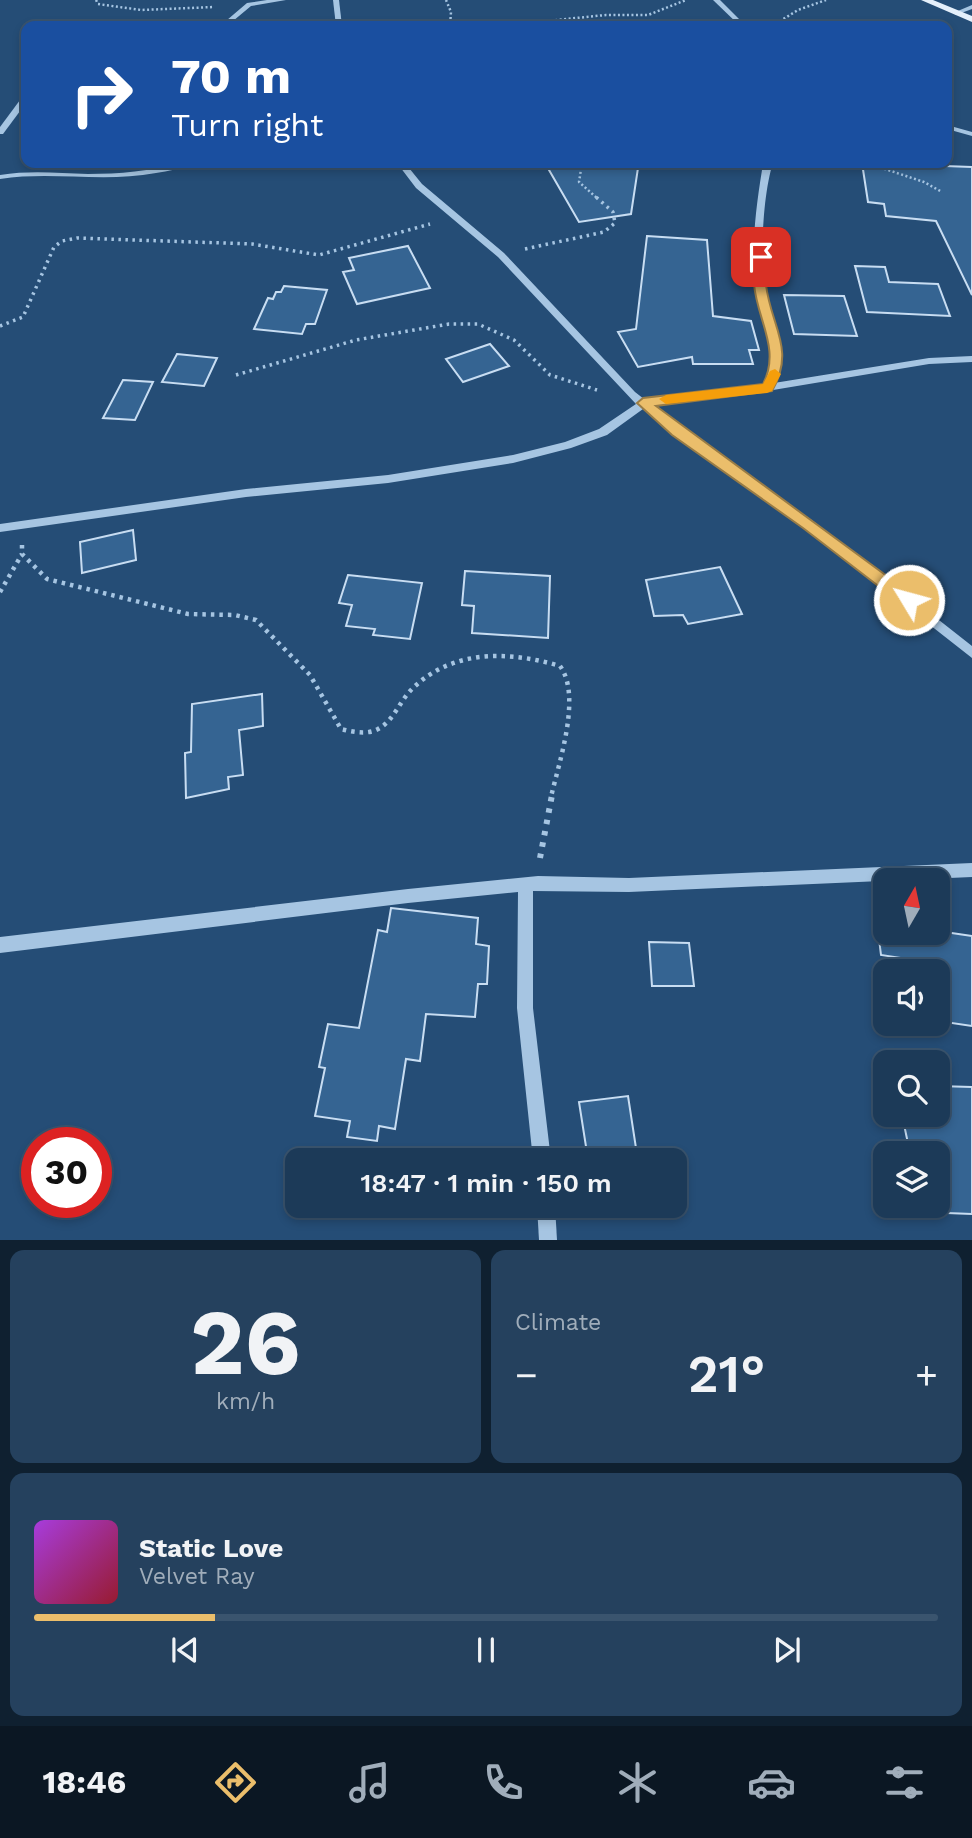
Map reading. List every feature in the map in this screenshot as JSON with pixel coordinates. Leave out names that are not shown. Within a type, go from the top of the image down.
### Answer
[{"type":"main road","points":[[925,0],[972,19]]},
{"type":"street","points":[[228,21],[240,9],[260,2],[283,0]]},
{"type":"street","points":[[336,0],[339,21]]},
{"type":"street","points":[[716,0],[738,21]]},
{"type":"street","points":[[956,13],[972,7]]},
{"type":"street","points":[[0,132],[21,105]]},
{"type":"street","points":[[952,128],[972,134]]},
{"type":"street","points":[[0,177],[30,171],[85,176],[167,168]]},
{"type":"street","points":[[405,168],[419,186],[501,255],[631,394],[677,431],[831,541],[972,653]]},
{"type":"street","points":[[765,168],[761,201],[760,284],[778,355],[777,370],[767,388]]},
{"type":"street","points":[[0,528],[246,494],[388,480],[513,459],[567,445],[603,432],[643,403],[767,388],[929,361],[972,359]]},
{"type":"street","points":[[0,945],[408,895],[532,884],[629,885],[972,870]]},
{"type":"street","points":[[532,884],[525,1008],[541,1148]]},
{"type":"street","points":[[547,1218],[548,1240]]},
{"type":"path","points":[[96,0],[98,4],[137,12],[196,7],[240,9]]},
{"type":"path","points":[[446,0],[451,12],[450,21]]},
{"type":"path","points":[[547,21],[606,15],[648,15],[686,0]]},
{"type":"path","points":[[780,21],[798,10],[826,0]]},
{"type":"path","points":[[501,255],[611,228],[615,223],[613,212],[579,182],[581,168]]},
{"type":"path","points":[[882,168],[924,182],[942,192]]},
{"type":"path","points":[[0,326],[23,317],[54,247],[62,241],[78,238],[220,241],[319,256],[363,245],[394,232],[455,218]]},
{"type":"path","points":[[236,375],[356,340],[449,324],[478,324],[514,340],[550,375],[594,390],[631,394]]},
{"type":"path","points":[[0,592],[22,554],[21,525]]},
{"type":"path","points":[[22,554],[47,579],[188,614],[235,615],[256,620],[310,675],[341,729],[355,733],[382,727],[414,687],[439,669],[469,658],[504,654],[534,657],[561,666],[568,679],[569,710],[532,884]]},
{"type":"building","points":[[972,167],[972,295],[936,221],[886,216],[884,204],[868,202],[863,168]]},
{"type":"building","points":[[548,168],[638,168],[631,214],[579,222]]},
{"type":"building","points":[[647,236],[707,240],[713,316],[751,321],[759,350],[749,350],[753,364],[693,364],[692,357],[638,367],[618,332],[636,329]]},
{"type":"building","points":[[408,246],[430,288],[357,304],[343,272],[354,270],[349,258]]},
{"type":"building","points":[[855,266],[885,267],[889,282],[938,284],[950,316],[867,312]]},
{"type":"building","points":[[284,286],[327,290],[315,324],[306,324],[302,334],[254,329],[268,298],[273,299],[276,292],[281,292]]},
{"type":"building","points":[[784,295],[844,296],[857,336],[794,334]]},
{"type":"building","points":[[490,344],[509,366],[463,382],[446,359]]},
{"type":"building","points":[[177,354],[217,358],[204,386],[162,382]]},
{"type":"building","points":[[123,380],[153,382],[135,420],[103,418]]},
{"type":"building","points":[[133,530],[136,560],[82,573],[80,542]]},
{"type":"building","points":[[720,567],[742,614],[688,624],[683,615],[654,616],[646,580]]},
{"type":"building","points":[[465,571],[550,576],[548,638],[472,633],[474,606],[462,605]]},
{"type":"building","points":[[348,575],[422,583],[410,639],[373,635],[375,629],[346,626],[352,605],[339,603]]},
{"type":"building","points":[[262,694],[263,726],[239,730],[243,775],[228,777],[229,789],[186,798],[185,753],[191,752],[192,704]]},
{"type":"building","points":[[391,908],[478,918],[476,944],[489,946],[487,984],[478,984],[475,1017],[426,1014],[420,1061],[406,1059],[395,1129],[379,1126],[377,1141],[347,1137],[350,1121],[315,1116],[325,1068],[319,1067],[328,1024],[359,1028],[378,930],[387,932]]},
{"type":"building","points":[[950,933],[972,936],[972,1026],[950,1023],[950,959],[907,959],[881,955],[880,945],[950,945]]},
{"type":"building","points":[[649,942],[689,943],[694,986],[652,986]]},
{"type":"building","points":[[950,1086],[972,1087],[972,1214],[950,1213],[950,1141],[907,1141],[905,1127],[950,1127]]},
{"type":"building","points":[[628,1096],[636,1148],[586,1148],[579,1102]]},
{"type":"slow traffic","points":[[666,399],[767,388],[775,374]]},
{"type":"route","points":[[761,257],[760,284],[778,355],[777,370],[767,388],[643,403],[677,431],[809,524],[909,600]]}]
